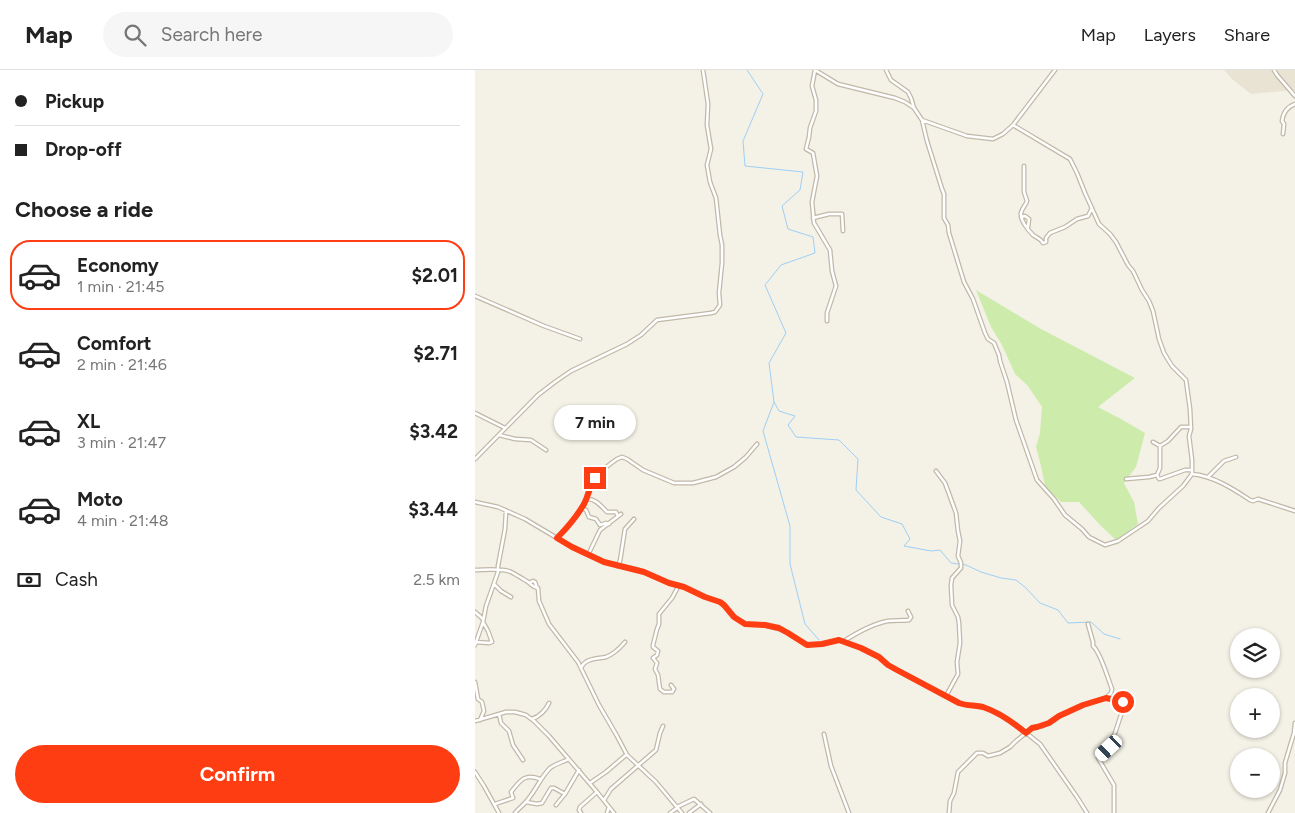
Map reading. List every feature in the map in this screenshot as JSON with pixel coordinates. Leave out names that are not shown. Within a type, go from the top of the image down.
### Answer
[{"type":"street","points":[[475,458],[539,395],[579,367],[627,344],[641,335],[657,320],[711,313],[715,312],[719,306],[722,245],[716,198],[710,182],[707,165],[711,148],[707,125],[707,98],[703,70]]},
{"type":"street","points":[[827,321],[827,313],[836,286],[831,268],[831,252],[815,226],[813,218],[813,198],[817,171],[813,153],[806,149],[816,111],[816,100],[812,86],[815,70],[838,84],[895,98],[915,108]]},
{"type":"street","points":[[887,70],[891,80],[904,88],[910,95],[922,120],[945,195],[944,218],[948,225],[964,282],[971,295],[985,333],[994,342],[999,355],[1017,423],[1035,475],[1042,487],[1054,499],[1065,515],[1089,537],[1109,544],[1118,541],[1148,521],[1183,486],[1192,472],[1187,380],[1172,366],[1164,353],[1149,300],[1133,271],[1127,265],[1116,242],[1099,224],[1070,159],[1013,126]]},
{"type":"street","points":[[922,120],[963,134],[990,139],[1003,134],[1013,126],[1055,70]]},
{"type":"street","points":[[1274,70],[1277,76],[1293,91],[1295,96]]},
{"type":"street","points":[[1283,134],[1284,124],[1281,122],[1283,116],[1288,107],[1295,104]]},
{"type":"street","points":[[1024,166],[1024,192],[1027,201],[1021,212],[1021,217],[1034,236],[1045,243],[1050,233],[1088,216],[1092,208]]},
{"type":"street","points":[[813,218],[829,214],[842,214],[843,231]]},
{"type":"street","points":[[1021,217],[1025,216],[1029,219],[1027,227]]},
{"type":"street","points":[[475,296],[533,322],[580,339]]},
{"type":"street","points":[[475,413],[505,428]]},
{"type":"street","points":[[1160,446],[1168,442],[1181,427],[1191,426]]},
{"type":"street","points":[[499,435],[508,438],[531,440],[546,450]]},
{"type":"street","points":[[1153,442],[1160,446]]},
{"type":"street","points":[[557,538],[582,508],[589,488],[595,478],[617,459],[622,457],[627,459],[643,470],[670,481],[693,483],[716,477],[734,467],[757,444]]},
{"type":"street","points":[[1157,475],[1160,468],[1160,446]]},
{"type":"street","points":[[1208,477],[1224,461],[1236,457]]},
{"type":"street","points":[[1157,475],[1160,479],[1185,470],[1208,477],[1250,500],[1258,499],[1295,510]]},
{"type":"street","points":[[936,471],[948,491],[956,514],[961,541],[959,557],[961,568],[952,578],[951,585],[952,605],[959,623],[958,674],[946,696]]},
{"type":"street","points":[[1126,479],[1157,475]]},
{"type":"street","points":[[586,499],[590,498],[600,504],[607,512],[616,512],[618,516]]},
{"type":"street","points":[[475,502],[485,503],[506,510],[529,521],[572,547],[604,562],[639,570],[722,603],[734,617],[742,622],[779,628],[807,645],[837,640],[844,641],[876,655],[897,670],[962,704],[980,706],[995,712],[1040,744],[1087,813]]},
{"type":"street","points":[[582,508],[586,510],[589,517],[596,519],[600,525],[609,524]]},
{"type":"street","points":[[475,612],[483,620],[492,642],[475,643],[483,620],[499,570],[506,510]]},
{"type":"street","points":[[588,554],[600,530],[621,514]]},
{"type":"street","points":[[617,566],[620,561],[625,529],[634,519]]},
{"type":"street","points":[[475,570],[511,572],[537,588],[539,602],[549,624],[574,656],[627,755],[644,770],[682,813]]},
{"type":"street","points":[[494,570],[497,576]]},
{"type":"street","points":[[494,584],[511,597]]},
{"type":"street","points":[[671,685],[674,689],[672,692],[664,692],[660,689],[655,669],[657,662],[653,658],[658,651],[653,645],[659,624],[660,612],[679,586]]},
{"type":"street","points":[[844,641],[865,629],[879,624],[890,621],[909,620],[911,617],[908,611]]},
{"type":"street","points":[[949,813],[949,801],[954,793],[957,774],[977,753],[983,752],[988,756],[1000,753],[1032,728],[1049,723],[1059,716],[1083,705],[1106,698],[1111,693],[1112,689],[1104,666],[1093,646],[1088,624]]},
{"type":"street","points":[[581,668],[585,662],[617,651],[625,642]]},
{"type":"street","points":[[475,682],[478,699],[482,702],[484,711],[480,720]]},
{"type":"street","points":[[1106,698],[1121,701],[1123,706],[1111,745],[1099,758],[1114,785],[1114,813]]},
{"type":"street","points":[[532,719],[543,712],[549,704]]},
{"type":"street","points":[[475,721],[499,714],[515,712],[532,719],[579,770],[613,813]]},
{"type":"street","points":[[499,714],[501,723],[509,731],[513,745],[523,760]]},
{"type":"street","points":[[1268,813],[1280,790],[1295,723]]},
{"type":"street","points":[[603,800],[611,789],[656,750],[663,726]]},
{"type":"street","points":[[824,734],[831,766],[849,813]]},
{"type":"street","points":[[590,783],[627,755]]},
{"type":"street","points":[[515,813],[536,789],[540,779],[553,766],[569,759]]},
{"type":"street","points":[[557,805],[579,770]]},
{"type":"street","points":[[475,772],[499,813]]},
{"type":"street","points":[[495,804],[513,798],[511,792],[525,777],[540,779]]},
{"type":"street","points":[[526,802],[542,803],[551,788],[565,794]]},
{"type":"street","points":[[581,813],[580,807],[597,792]]},
{"type":"street","points":[[670,813],[677,807],[694,799],[710,813]]},
{"type":"street","points":[[689,813],[701,804]]},
{"type":"street","points":[[607,813],[609,807]]},
{"type":"shaded area","points":[[1224,70],[1295,70],[1295,90],[1251,94]]},
{"type":"green space","points":[[976,290],[1041,329],[1135,378],[1098,407],[1145,433],[1136,467],[1124,483],[1134,502],[1138,524],[1116,540],[1079,502],[1061,502],[1045,486],[1036,447],[1040,433],[1042,407],[1028,386],[1015,374],[1002,345],[991,327]]},
{"type":"waterway","points":[[747,70],[763,94],[743,141],[745,166],[803,172],[800,190],[782,206],[788,229],[813,237],[815,253],[781,265],[765,285],[786,333],[769,363],[774,402],[779,411],[795,416],[788,425],[796,437],[839,440],[858,459],[856,490],[881,517],[902,524],[910,539],[904,546],[931,551],[940,550],[951,563],[966,565],[981,572],[1016,580],[1040,603],[1058,610],[1068,623],[1091,622],[1104,634],[1120,639]]},
{"type":"waterway","points":[[774,402],[763,431],[790,526],[790,564],[805,624],[819,640]]},
{"type":"route","points":[[595,478],[589,488],[583,506],[557,538],[604,562],[644,572],[720,602],[734,617],[742,622],[779,628],[807,645],[837,640],[844,641],[876,655],[888,665],[959,703],[980,706],[995,712],[1026,733],[1032,728],[1049,723],[1059,716],[1083,705],[1106,698],[1123,702]]}]
